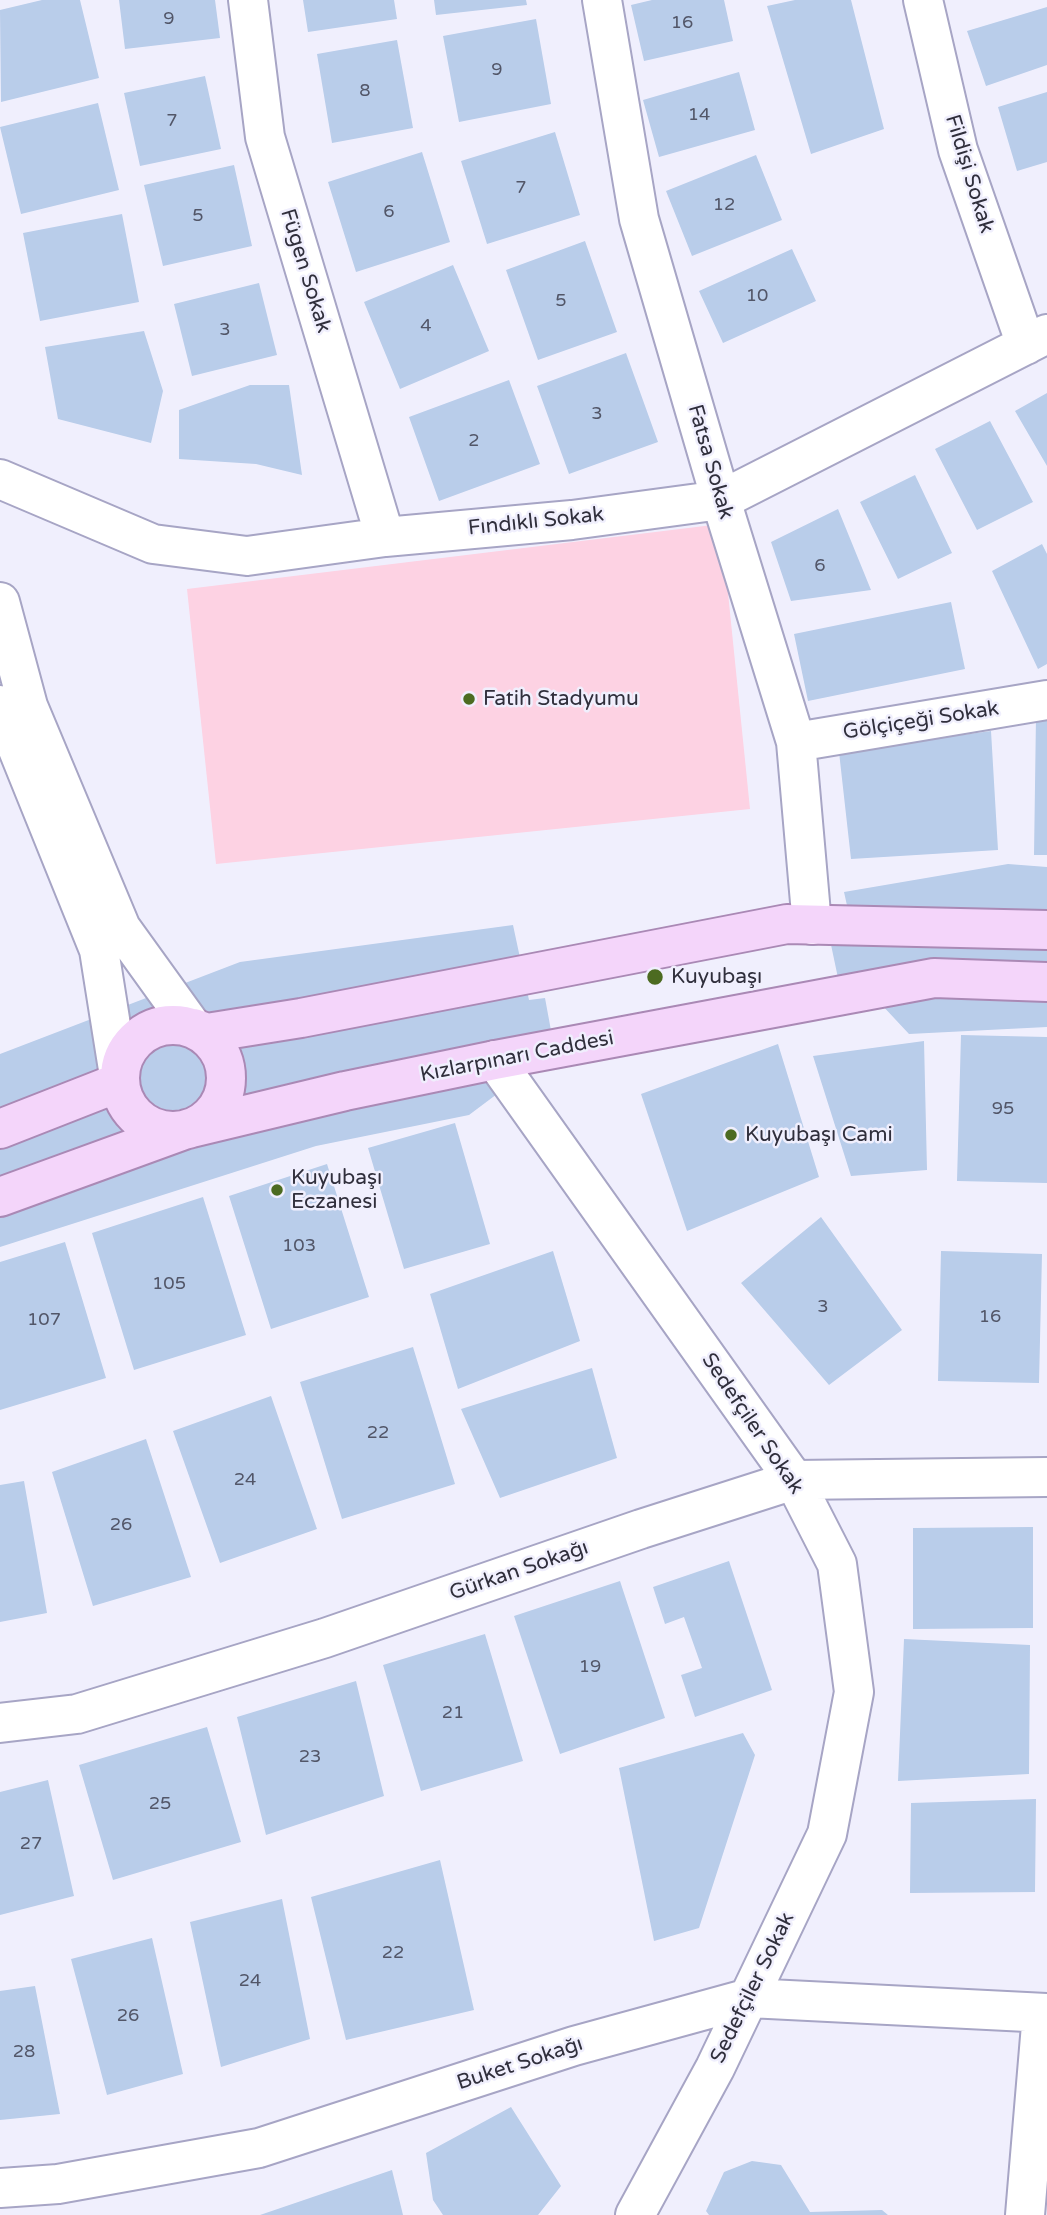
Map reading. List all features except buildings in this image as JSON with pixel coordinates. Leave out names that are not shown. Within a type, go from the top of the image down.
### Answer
[{"type":"main road","points":[[193,1028],[210,1039],[220,1052],[225,1067],[226,1084],[222,1100],[201,1123],[187,1129],[162,1130],[145,1122],[131,1109],[120,1083],[126,1054],[136,1040],[149,1030],[165,1025],[193,1028],[208,1033],[250,1027],[787,924],[1047,930]]},
{"type":"main road","name":"Kızlarpınarı Caddesi","points":[[0,1197],[187,1129],[345,1091],[495,1060],[934,978],[1047,982]]},
{"type":"main road","points":[[0,1129],[120,1083]]},
{"type":"street","name":"Fügen Sokak","points":[[248,0],[265,136],[385,537]]},
{"type":"street","name":"Fatsa Sokak","points":[[602,0],[639,219],[721,500],[796,741],[812,925]]},
{"type":"street","name":"Fildişi Sokak","points":[[923,0],[958,150],[1037,339]]},
{"type":"street","name":"Fındıklı Sokak","points":[[0,479],[153,544],[247,556],[385,537],[572,520],[721,500],[1037,339]]},
{"type":"street","points":[[0,602],[28,706],[121,928],[193,1028]]},
{"type":"street","name":"Gölçiçeği Sokak","points":[[796,741],[1047,700]]},
{"type":"street","points":[[0,705],[99,950],[120,1083]]},
{"type":"street","name":"Sedefçiler Sokak","points":[[495,1060],[794,1479],[837,1564],[854,1692],[827,1834],[715,2068],[635,2215]]},
{"type":"street","name":"Gürkan Sokağı","points":[[0,1723],[77,1714],[312,1642],[794,1479],[1047,1477]]},
{"type":"street","name":"Buket Sokağı","points":[[0,2188],[58,2184],[259,2148],[574,2046],[749,1998],[1044,2013]]},
{"type":"street","points":[[1025,2215],[1044,2013]]},
{"type":"shaded area","name":"Fatih Stadyumu","points":[[721,524],[750,809],[216,864],[187,589]]},
{"type":"place","name":"Fatih Stadyumu","points":[[469,699]]},
{"type":"place","name":"Kuyubaşı","points":[[655,977]]},
{"type":"place","name":"Kuyubaşı Cami","points":[[731,1135]]},
{"type":"place","name":"Kuyubaşı Eczanesi","points":[[277,1190]]}]
